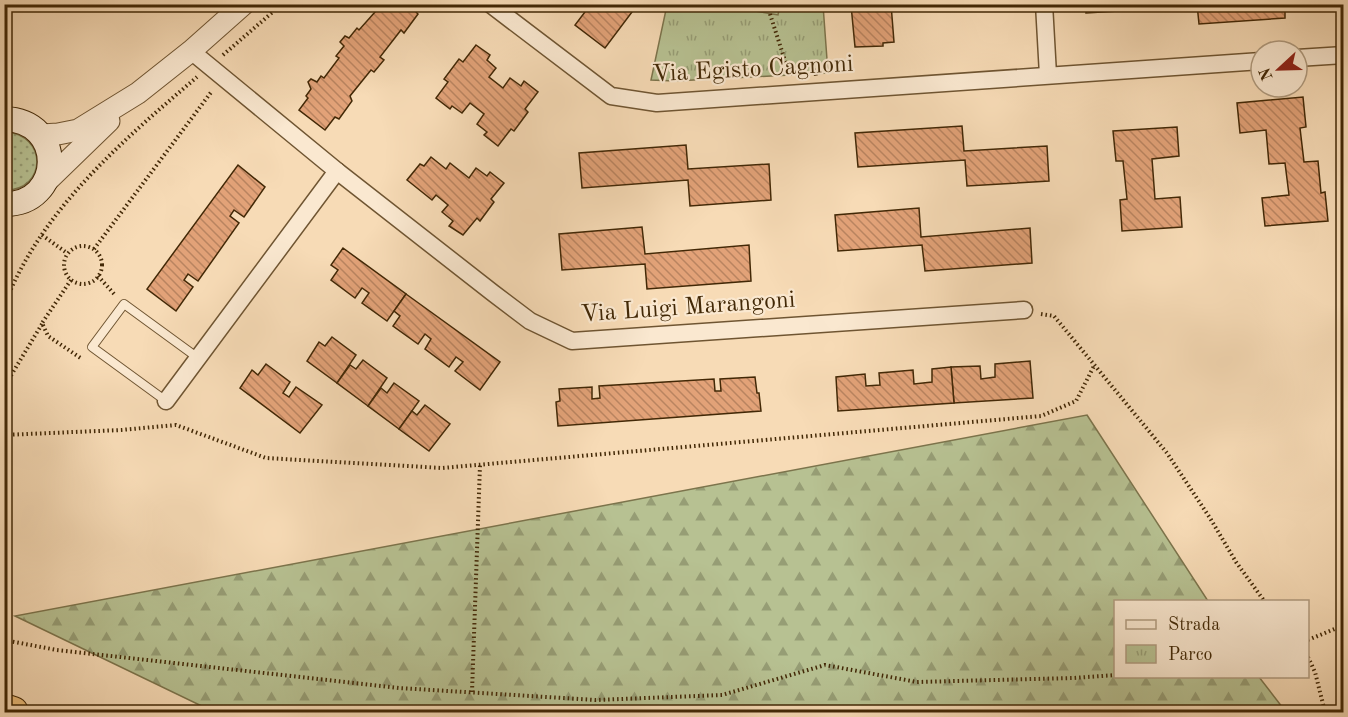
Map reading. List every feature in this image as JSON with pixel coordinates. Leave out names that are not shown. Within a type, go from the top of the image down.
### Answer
[{"type":"highway","points":[[4,709],[13,712]]},
{"type":"main road","points":[[4,119],[16,119],[30,124],[42,135],[50,150],[51,168],[44,184],[31,197],[8,210]]},
{"type":"street","points":[[44,184],[138,93],[191,51],[244,4]]},
{"type":"street","name":"Via Egisto Cagnoni","points":[[490,4],[611,96],[657,103],[1249,62]]},
{"type":"street","points":[[1044,4],[1048,75]]},
{"type":"street","name":"Via Luigi Marangoni","points":[[191,51],[337,171],[530,321],[572,341],[1024,310]]},
{"type":"street","points":[[1309,57],[1344,55]]},
{"type":"street","points":[[42,135],[78,130],[138,93]]},
{"type":"street","points":[[166,401],[337,171]]},
{"type":"lane","points":[[166,401],[92,347],[124,304],[198,358]]},
{"type":"path","points":[[4,306],[15,279],[42,236],[65,204],[104,161],[150,117],[282,4]]},
{"type":"path","points":[[770,14],[788,70],[815,70],[817,91]]},
{"type":"path","points":[[94,249],[223,77]]},
{"type":"path","points":[[42,236],[67,253]]},
{"type":"path","points":[[80,245],[94,249],[102,262],[102,269],[98,276],[86,284],[78,284],[71,280],[64,268],[67,253],[80,245]]},
{"type":"path","points":[[98,276],[124,304]]},
{"type":"path","points":[[1024,310],[1054,316],[1167,453],[1236,562],[1264,600]]},
{"type":"path","points":[[4,387],[42,323]]},
{"type":"path","points":[[4,435],[176,425],[266,458],[442,468],[1041,416],[1076,401],[1094,366]]},
{"type":"path","points":[[472,692],[480,465]]},
{"type":"path","points":[[1309,640],[1344,626]]},
{"type":"path","points":[[4,640],[69,651],[399,688],[596,700],[722,695],[825,665],[917,682],[1114,675]]},
{"type":"path","points":[[1309,659],[1315,672],[1325,712]]},
{"type":"green space","points":[[780,4],[778,15],[720,5]]},
{"type":"green space","points":[[667,5],[823,5],[828,73],[675,81],[651,80]]},
{"type":"green space","points":[[5,132],[19,135],[29,142],[35,151],[37,162],[35,173],[29,182],[19,188],[5,190]]},
{"type":"green space","points":[[1087,415],[1207,600],[1114,600],[1114,678],[1260,678],[1286,712],[214,712],[15,616]]},
{"type":"building","points":[[375,4],[420,4],[415,11],[418,14],[404,33],[401,30],[380,57],[384,60],[374,72],[371,70],[350,96],[352,101],[339,119],[335,117],[325,130],[299,110],[308,98],[306,96],[311,89],[308,82],[311,79],[317,82],[321,76],[324,78],[339,58],[336,56],[344,46],[340,42],[345,36],[349,38],[357,28],[359,30],[375,12],[371,8]]},
{"type":"building","points":[[591,4],[638,4],[605,48],[575,25]]},
{"type":"building","points":[[847,4],[891,4],[894,42],[883,43],[883,46],[855,47],[851,5]]},
{"type":"building","points":[[1086,4],[1117,4],[1118,11],[1086,13]]},
{"type":"building","points":[[1197,4],[1344,4],[1344,6],[1285,11],[1285,18],[1199,24]]},
{"type":"building","points":[[476,45],[490,55],[487,60],[496,68],[489,77],[503,88],[510,78],[521,86],[524,81],[538,92],[525,109],[528,112],[514,131],[511,129],[498,146],[484,135],[487,132],[477,124],[484,114],[470,103],[462,113],[452,106],[450,109],[436,98],[448,82],[444,79],[459,59],[463,62]]},
{"type":"building","points":[[1303,99],[1306,127],[1300,128],[1304,162],[1318,161],[1321,193],[1325,192],[1328,221],[1265,226],[1262,198],[1289,195],[1285,163],[1269,164],[1266,130],[1240,133],[1237,103]]},
{"type":"building","points":[[962,126],[964,151],[1047,146],[1049,181],[967,186],[965,160],[858,167],[855,133]]},
{"type":"building","points":[[1177,127],[1179,156],[1152,159],[1155,199],[1180,197],[1182,227],[1122,231],[1120,200],[1127,199],[1123,161],[1116,161],[1113,131]]},
{"type":"building","points":[[686,145],[688,169],[769,164],[771,200],[690,206],[688,180],[582,188],[579,153]]},
{"type":"building","points":[[431,157],[446,169],[450,163],[469,178],[476,168],[487,176],[490,172],[504,183],[491,199],[494,202],[480,221],[477,218],[463,235],[449,226],[453,221],[442,212],[448,205],[436,195],[432,200],[407,180],[420,164],[424,166]]},
{"type":"building","points":[[238,165],[265,187],[244,217],[234,210],[230,216],[239,223],[198,281],[188,274],[184,280],[193,287],[176,311],[147,289]]},
{"type":"building","points":[[919,208],[921,237],[1030,228],[1032,263],[925,271],[922,245],[838,251],[835,215]]},
{"type":"building","points":[[642,227],[645,254],[749,245],[751,281],[647,289],[645,264],[562,270],[559,234]]},
{"type":"building","points":[[343,248],[406,294],[387,321],[362,303],[369,293],[362,288],[355,298],[331,280],[338,270],[331,265]]},
{"type":"building","points":[[406,294],[500,362],[480,390],[455,371],[463,362],[456,357],[449,367],[425,349],[431,339],[425,334],[418,344],[393,326],[400,316],[394,311]]},
{"type":"building","points":[[332,337],[356,355],[337,383],[307,361],[319,342],[325,346]]},
{"type":"building","points":[[363,360],[387,378],[368,406],[337,383],[350,365],[356,369]]},
{"type":"building","points":[[1030,361],[1033,398],[954,403],[951,367],[980,366],[981,379],[995,377],[995,364]]},
{"type":"building","points":[[266,364],[290,382],[283,393],[289,397],[296,387],[322,405],[300,433],[240,388],[252,370],[258,375]]},
{"type":"building","points":[[951,367],[954,403],[838,411],[836,377],[865,374],[866,386],[880,385],[879,373],[913,370],[914,384],[932,382],[932,369]]},
{"type":"building","points":[[755,377],[761,411],[558,426],[556,402],[560,401],[559,389],[592,387],[592,399],[600,398],[599,386],[714,379],[715,391],[721,391],[720,379]]},
{"type":"building","points":[[394,383],[419,401],[399,429],[368,406],[381,388],[387,393]]},
{"type":"building","points":[[425,405],[450,424],[429,451],[399,429],[412,411],[417,415]]}]
